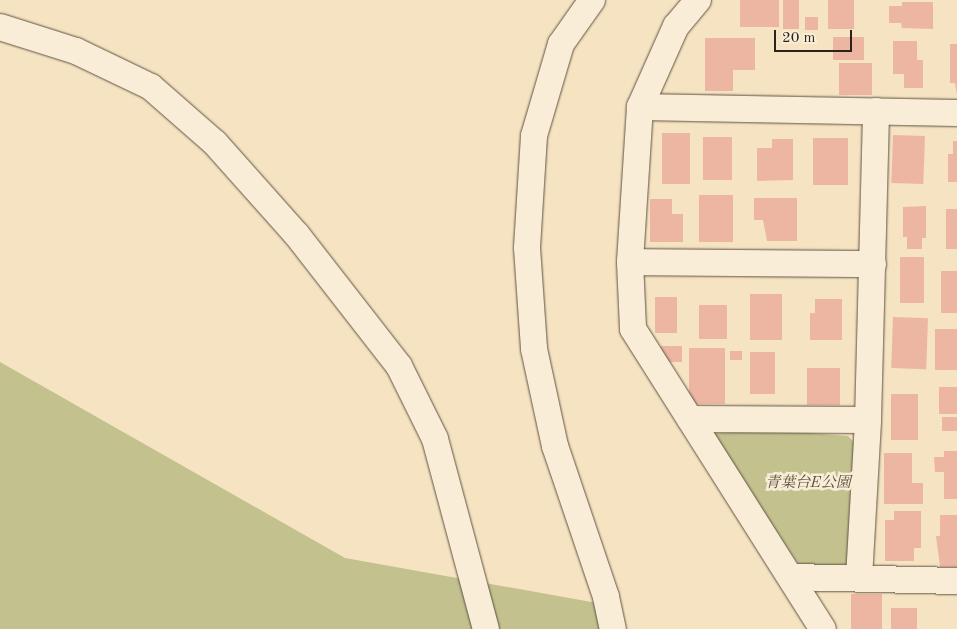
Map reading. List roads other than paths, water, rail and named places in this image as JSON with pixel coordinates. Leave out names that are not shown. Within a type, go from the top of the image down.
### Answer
[{"type":"street","points":[[592,0],[561,44],[534,136],[527,248],[534,349],[555,446],[606,597],[613,629]]},
{"type":"street","points":[[698,0],[676,26],[640,107],[630,262],[633,329],[793,576],[823,629]]},
{"type":"street","points":[[0,27],[76,52],[151,88],[216,143],[297,234],[399,366],[431,431],[486,629]]},
{"type":"street","points":[[640,107],[957,113]]},
{"type":"street","points":[[859,578],[868,420],[876,112]]},
{"type":"street","points":[[630,262],[873,264]]},
{"type":"street","points":[[690,418],[868,420]]},
{"type":"street","points":[[793,576],[957,581]]},
{"type":"park label","name":"青葉台E公園","points":[[808,484]]}]
